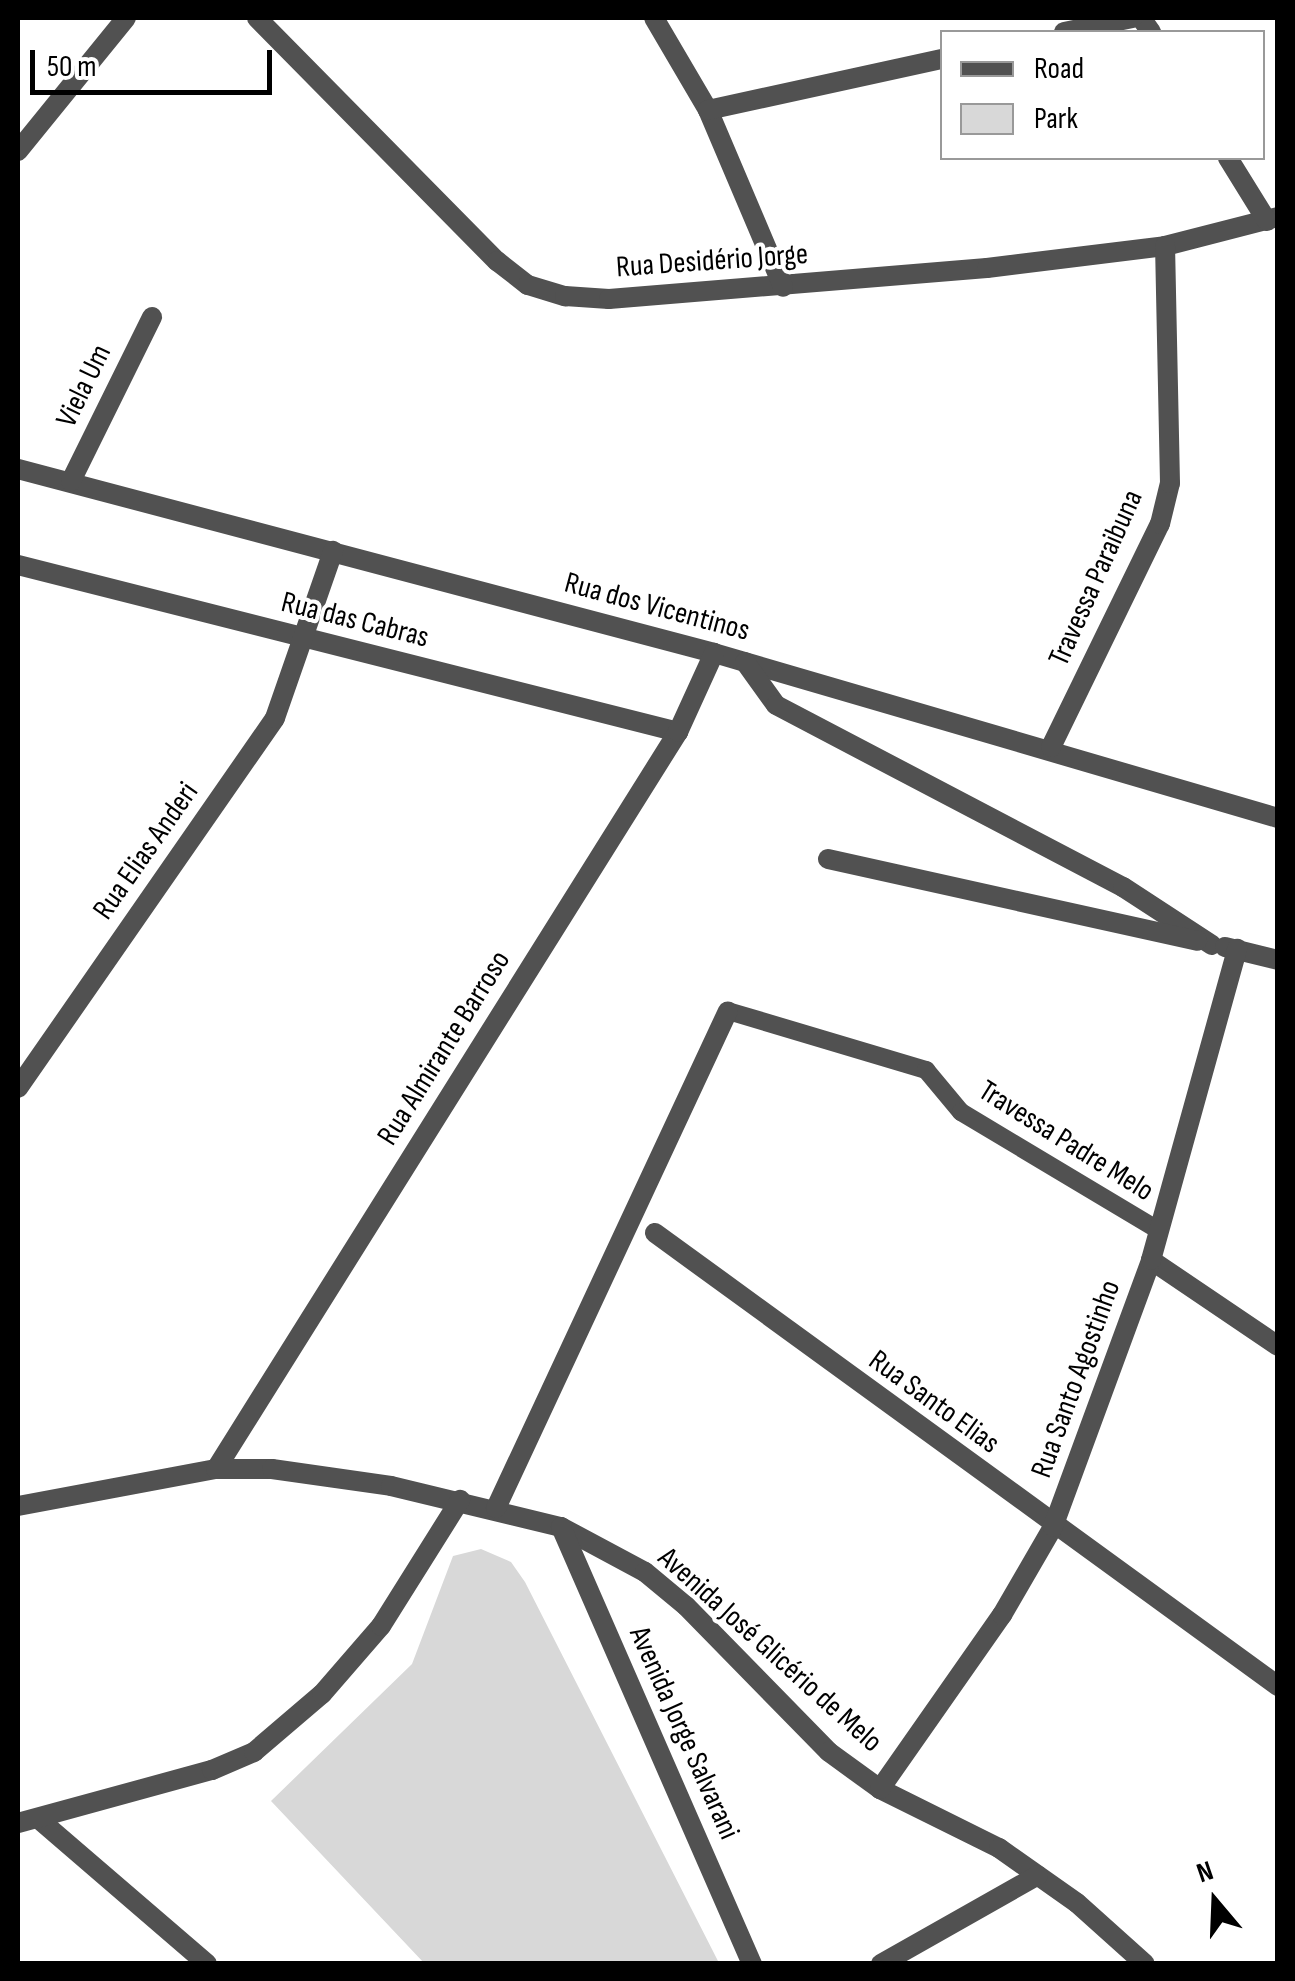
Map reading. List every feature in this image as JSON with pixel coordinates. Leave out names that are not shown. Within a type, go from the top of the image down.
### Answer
[{"type":"street","points":[[18,151],[126,18]]},
{"type":"street","name":"Rua Desidério Jorge","points":[[257,18],[497,261],[528,284],[564,296],[609,299],[783,287],[1164,246],[1272,219]]},
{"type":"street","points":[[654,18],[708,110],[783,287]]},
{"type":"street","points":[[1074,30],[1133,18]]},
{"type":"street","points":[[708,110],[940,59]]},
{"type":"street","points":[[1229,160],[1272,219]]},
{"type":"street","name":"Travessa Paraibuna","points":[[1050,747],[1160,524],[1170,483],[1164,246]]},
{"type":"street","name":"Viela Um","points":[[70,481],[152,317]]},
{"type":"street","name":"Rua dos Vicentinos","points":[[18,469],[714,652],[1050,747],[1278,818]]},
{"type":"street","name":"Rua Elias Anderi","points":[[18,1088],[275,718],[332,551]]},
{"type":"street","name":"Rua das Cabras","points":[[18,565],[678,732]]},
{"type":"street","name":"Rua Almirante Barroso","points":[[216,1469],[678,732],[714,652]]},
{"type":"street","points":[[745,662],[776,705],[1123,888],[1212,945]]},
{"type":"street","points":[[828,859],[1278,960]]},
{"type":"street","points":[[1244,951],[1278,975]]},
{"type":"street","name":"Rua Santo Agostinho","points":[[880,1789],[1002,1615],[1054,1526],[1151,1260],[1244,951]]},
{"type":"street","points":[[496,1508],[728,1010]]},
{"type":"street","name":"Rua Santo Elias","points":[[654,1233],[1278,1686]]},
{"type":"street","points":[[1151,1260],[1278,1346]]},
{"type":"street","name":"Avenida José Glicério de Melo","points":[[18,1506],[216,1469],[329,1474],[496,1508],[561,1527],[630,1563],[686,1606],[828,1752],[880,1789],[1000,1848],[1145,1964]]},
{"type":"street","points":[[18,1823],[40,1821],[254,1752],[322,1694],[381,1626],[460,1500]]},
{"type":"street","name":"Avenida Jorge Salvarani","points":[[561,1527],[752,1964]]},
{"type":"street","points":[[40,1821],[207,1964]]},
{"type":"street","points":[[881,1964],[1038,1875]]},
{"type":"lane","name":"Travessa Padre Melo","points":[[728,1010],[926,1070],[961,1112],[1158,1230]]},
{"type":"green space","points":[[481,1549],[511,1562],[525,1582],[719,1963],[424,1963],[271,1801],[412,1664],[453,1556]]}]
